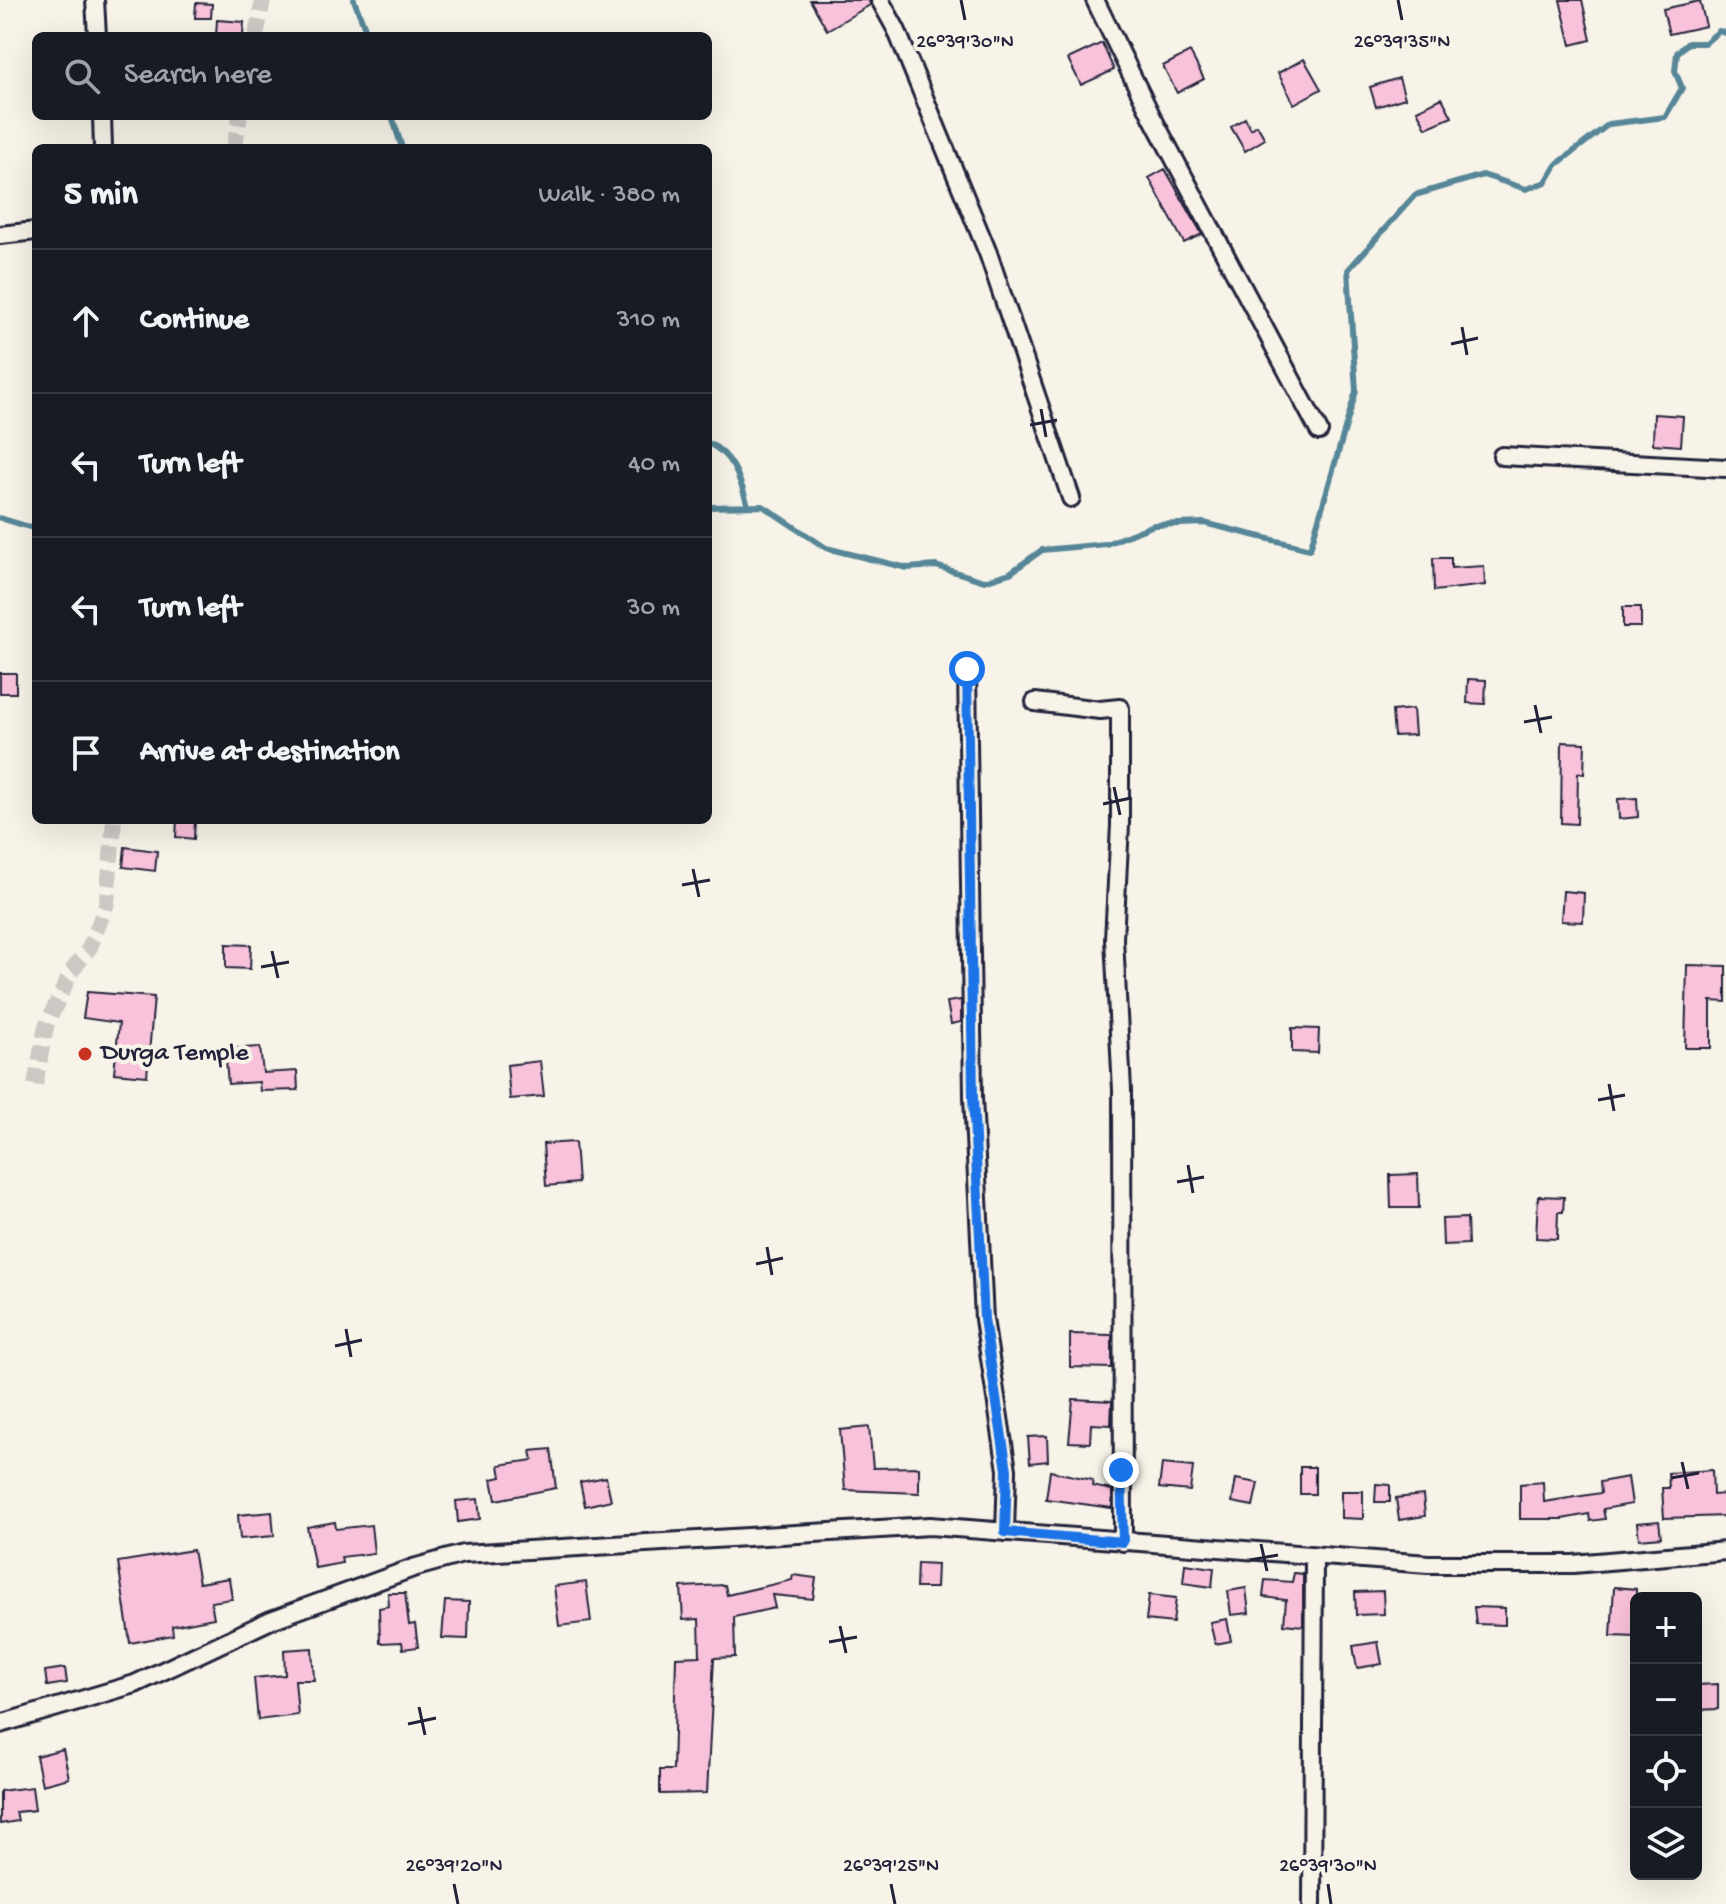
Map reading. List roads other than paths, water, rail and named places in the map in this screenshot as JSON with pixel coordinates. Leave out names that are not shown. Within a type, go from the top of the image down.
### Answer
[{"type":"street","points":[[95,0],[97,32]]},
{"type":"street","points":[[880,0],[896,29],[988,253],[1071,498]]},
{"type":"street","points":[[1095,0],[1152,117],[1319,431]]},
{"type":"street","points":[[102,120],[103,144]]},
{"type":"street","points":[[0,235],[32,231]]},
{"type":"street","points":[[1502,456],[1726,468]]},
{"type":"street","points":[[967,669],[973,1097],[984,1319],[1007,1470],[1005,1532]]},
{"type":"street","points":[[1035,702],[1100,710],[1120,708],[1120,825],[1114,939],[1122,1090],[1123,1542]]},
{"type":"street","points":[[0,1724],[135,1684],[271,1620],[413,1568],[463,1554],[930,1526],[1428,1564],[1573,1564],[1726,1551]]},
{"type":"street","points":[[1312,1904],[1314,1556]]},
{"type":"waterway","points":[[354,0],[366,32]]},
{"type":"waterway","points":[[712,507],[763,506],[826,548],[907,568],[936,566],[984,581],[1010,573],[1042,550],[1106,544],[1154,525],[1204,523],[1310,549],[1356,391],[1348,270],[1415,195],[1483,175],[1526,189],[1546,182],[1556,165],[1609,124],[1665,117],[1682,88],[1675,71],[1677,53],[1688,43],[1705,43],[1719,31],[1726,33]]},
{"type":"waterway","points":[[393,120],[401,144]]},
{"type":"waterway","points":[[712,445],[730,461],[748,506]]},
{"type":"waterway","points":[[0,518],[32,528]]},
{"type":"tunnel","points":[[257,32],[263,0]]},
{"type":"tunnel","points":[[235,144],[239,120]]},
{"type":"tunnel","points":[[35,1085],[46,1026],[71,972],[90,947],[107,903],[114,824]]},
{"type":"place","name":"Durga Temple","points":[[85,1054]]}]
